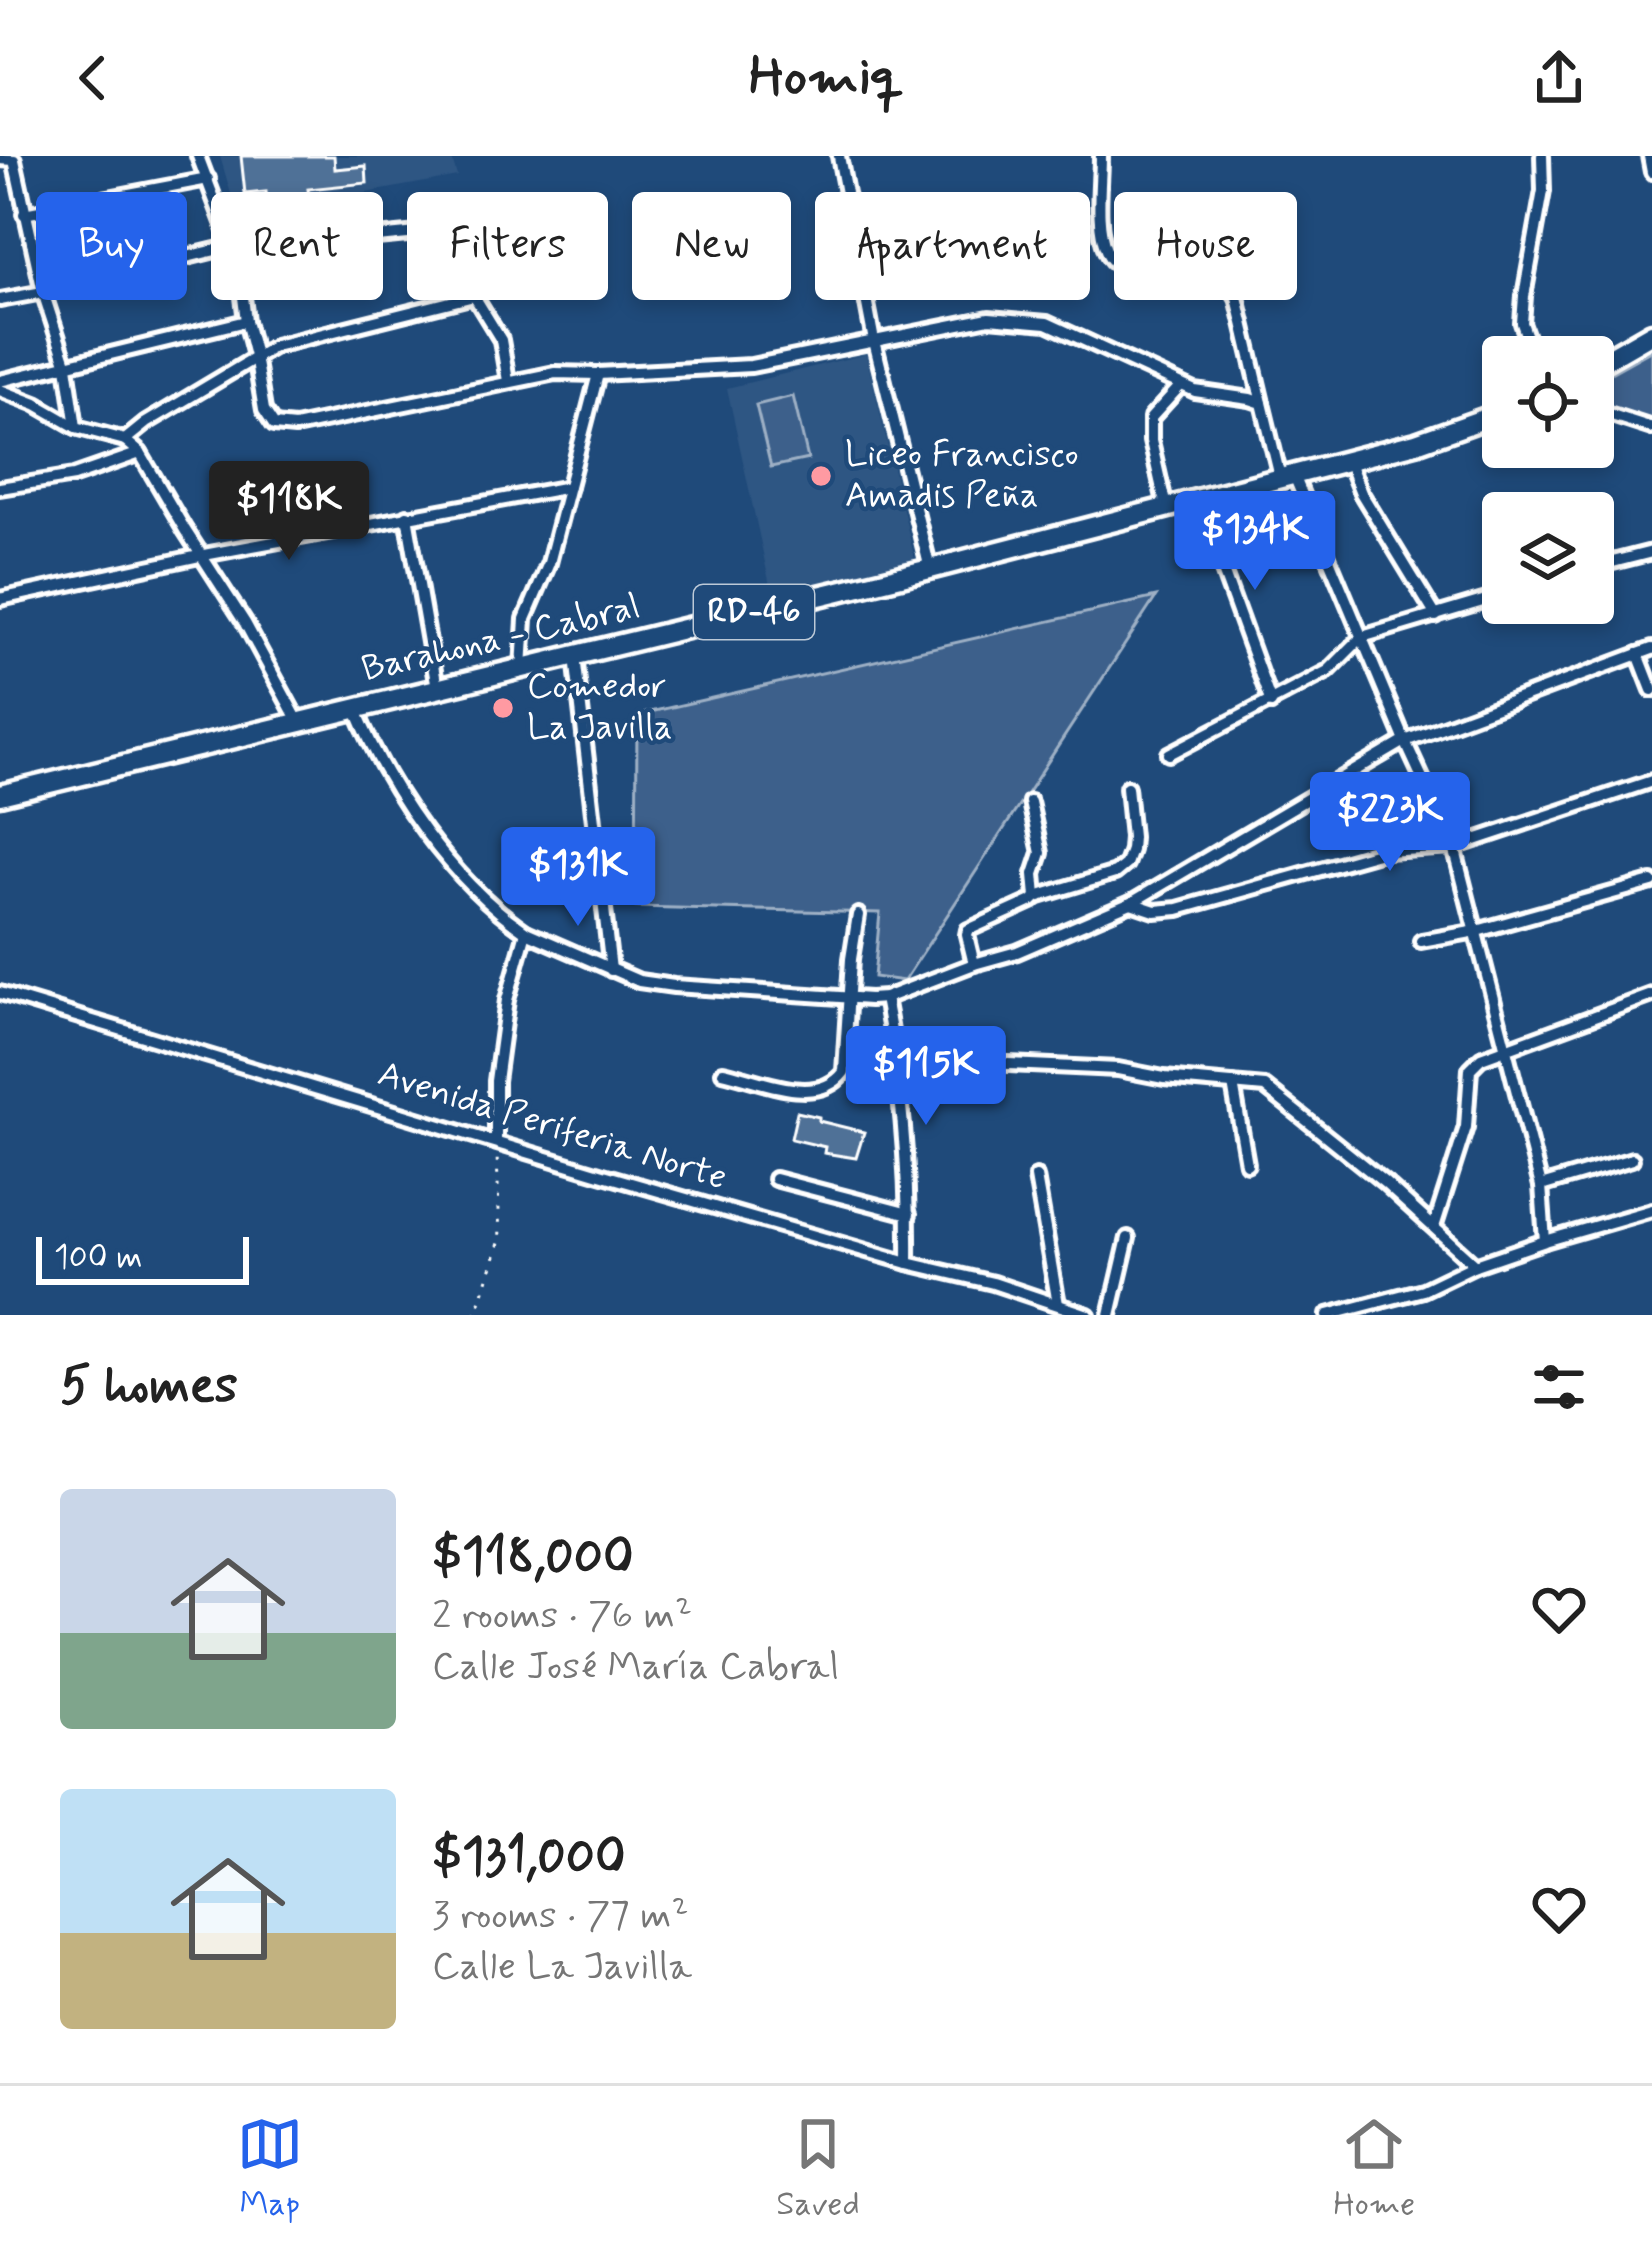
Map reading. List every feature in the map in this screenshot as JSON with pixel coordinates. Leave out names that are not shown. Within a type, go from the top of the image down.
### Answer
[{"type":"main road","points":[[1614,356],[1652,333]]},
{"type":"main road","name":"Barahona - Cabral","points":[[0,795],[929,569],[1416,443],[1482,419]]},
{"type":"street","points":[[198,156],[213,192]]},
{"type":"street","points":[[839,156],[874,341],[929,569]]},
{"type":"street","points":[[1101,156],[1101,216],[1107,256],[1115,265],[1196,268],[1229,283],[1237,297],[1262,404],[1286,475],[1454,847],[1541,1186],[1545,1241]]},
{"type":"street","points":[[1527,336],[1522,323],[1524,296],[1544,191],[1543,156]]},
{"type":"street","points":[[1649,156],[1652,172]]},
{"type":"street","points":[[0,159],[14,160],[36,263]]},
{"type":"street","points":[[24,214],[208,179]]},
{"type":"street","points":[[0,300],[36,293]]},
{"type":"street","points":[[46,300],[67,366],[76,427]]},
{"type":"street","points":[[243,300],[264,410],[274,425],[295,427],[556,373],[751,366],[989,318],[1047,323],[1195,392],[1262,404]]},
{"type":"street","points":[[125,440],[275,346],[458,300]]},
{"type":"street","points":[[476,300],[501,340],[508,381]]},
{"type":"street","points":[[0,386],[246,321]]},
{"type":"street","points":[[522,668],[525,619],[549,563],[598,374]]},
{"type":"street","points":[[1166,507],[1151,442],[1151,418],[1180,385]]},
{"type":"street","points":[[0,386],[76,427],[125,440],[140,453],[245,623],[298,721]]},
{"type":"street","points":[[1614,416],[1652,428]]},
{"type":"street","points":[[0,488],[74,476],[140,453]]},
{"type":"street","points":[[1348,460],[1361,493],[1436,616]]},
{"type":"street","points":[[0,598],[569,487]]},
{"type":"street","points":[[1197,499],[1271,703]]},
{"type":"street","points":[[407,516],[437,688]]},
{"type":"street","points":[[1614,562],[1652,552]]},
{"type":"street","points":[[1169,754],[1328,670],[1362,637],[1482,602]]},
{"type":"street","points":[[355,708],[405,807],[466,878],[526,932],[639,981],[885,998],[1017,952],[1131,903],[1405,741],[1652,649]]},
{"type":"street","points":[[1638,654],[1652,690]]},
{"type":"street","points":[[575,656],[610,970]]},
{"type":"street","points":[[1131,903],[1155,911],[1178,909],[1385,851],[1454,847],[1652,782]]},
{"type":"street","points":[[974,964],[968,930],[1036,897],[1115,873],[1126,864],[1132,837],[1127,787]]},
{"type":"street","points":[[1030,802],[1041,853],[1034,874],[1036,897]]},
{"type":"street","points":[[1421,941],[1477,931],[1652,882]]},
{"type":"street","points":[[723,1072],[803,1090],[835,1084],[844,1072],[858,915]]},
{"type":"street","points":[[496,1142],[496,1081],[504,1020],[526,932]]},
{"type":"street","name":"Avenida Periferia Norte","points":[[0,993],[908,1264],[993,1283],[1079,1314]]},
{"type":"street","points":[[1434,1227],[1466,1126],[1470,1069],[1480,1058],[1652,995]]},
{"type":"street","points":[[885,998],[897,1059],[909,1214],[908,1264]]},
{"type":"street","points":[[897,1059],[1118,1069],[1265,1087],[1385,1183],[1475,1265]]},
{"type":"street","points":[[1233,1084],[1247,1164]]},
{"type":"street","points":[[1541,1186],[1632,1159]]},
{"type":"street","points":[[1036,1177],[1058,1304]]},
{"type":"street","points":[[775,1179],[909,1214]]},
{"type":"street","points":[[1328,1315],[1423,1290],[1475,1265],[1652,1210]]},
{"type":"street","points":[[1110,1315],[1128,1238]]},
{"type":"path","points":[[476,1315],[500,1240],[496,1142]]},
{"type":"shaded area","points":[[220,156],[451,156],[457,176],[371,192],[230,192]]},
{"type":"shaded area","points":[[1652,350],[1652,421],[1614,408],[1614,371]]},
{"type":"shaded area","name":"Liceo Francisco Amadis Peña","points":[[866,354],[916,564],[773,599],[727,388]]},
{"type":"shaded area","points":[[793,396],[808,459],[771,467],[756,405]]},
{"type":"shaded area","points":[[1156,597],[904,981],[874,977],[880,913],[636,907],[637,715]]},
{"type":"building","points":[[241,156],[334,156],[335,169],[366,166],[367,183],[308,192],[245,192]]},
{"type":"building","points":[[797,1112],[864,1132],[856,1158],[824,1153],[825,1147],[791,1139]]},
{"type":"place","name":"Liceo Francisco Amadis Peña","points":[[821,476]]},
{"type":"place","name":"Comedor La Javilla","points":[[503,708]]}]
